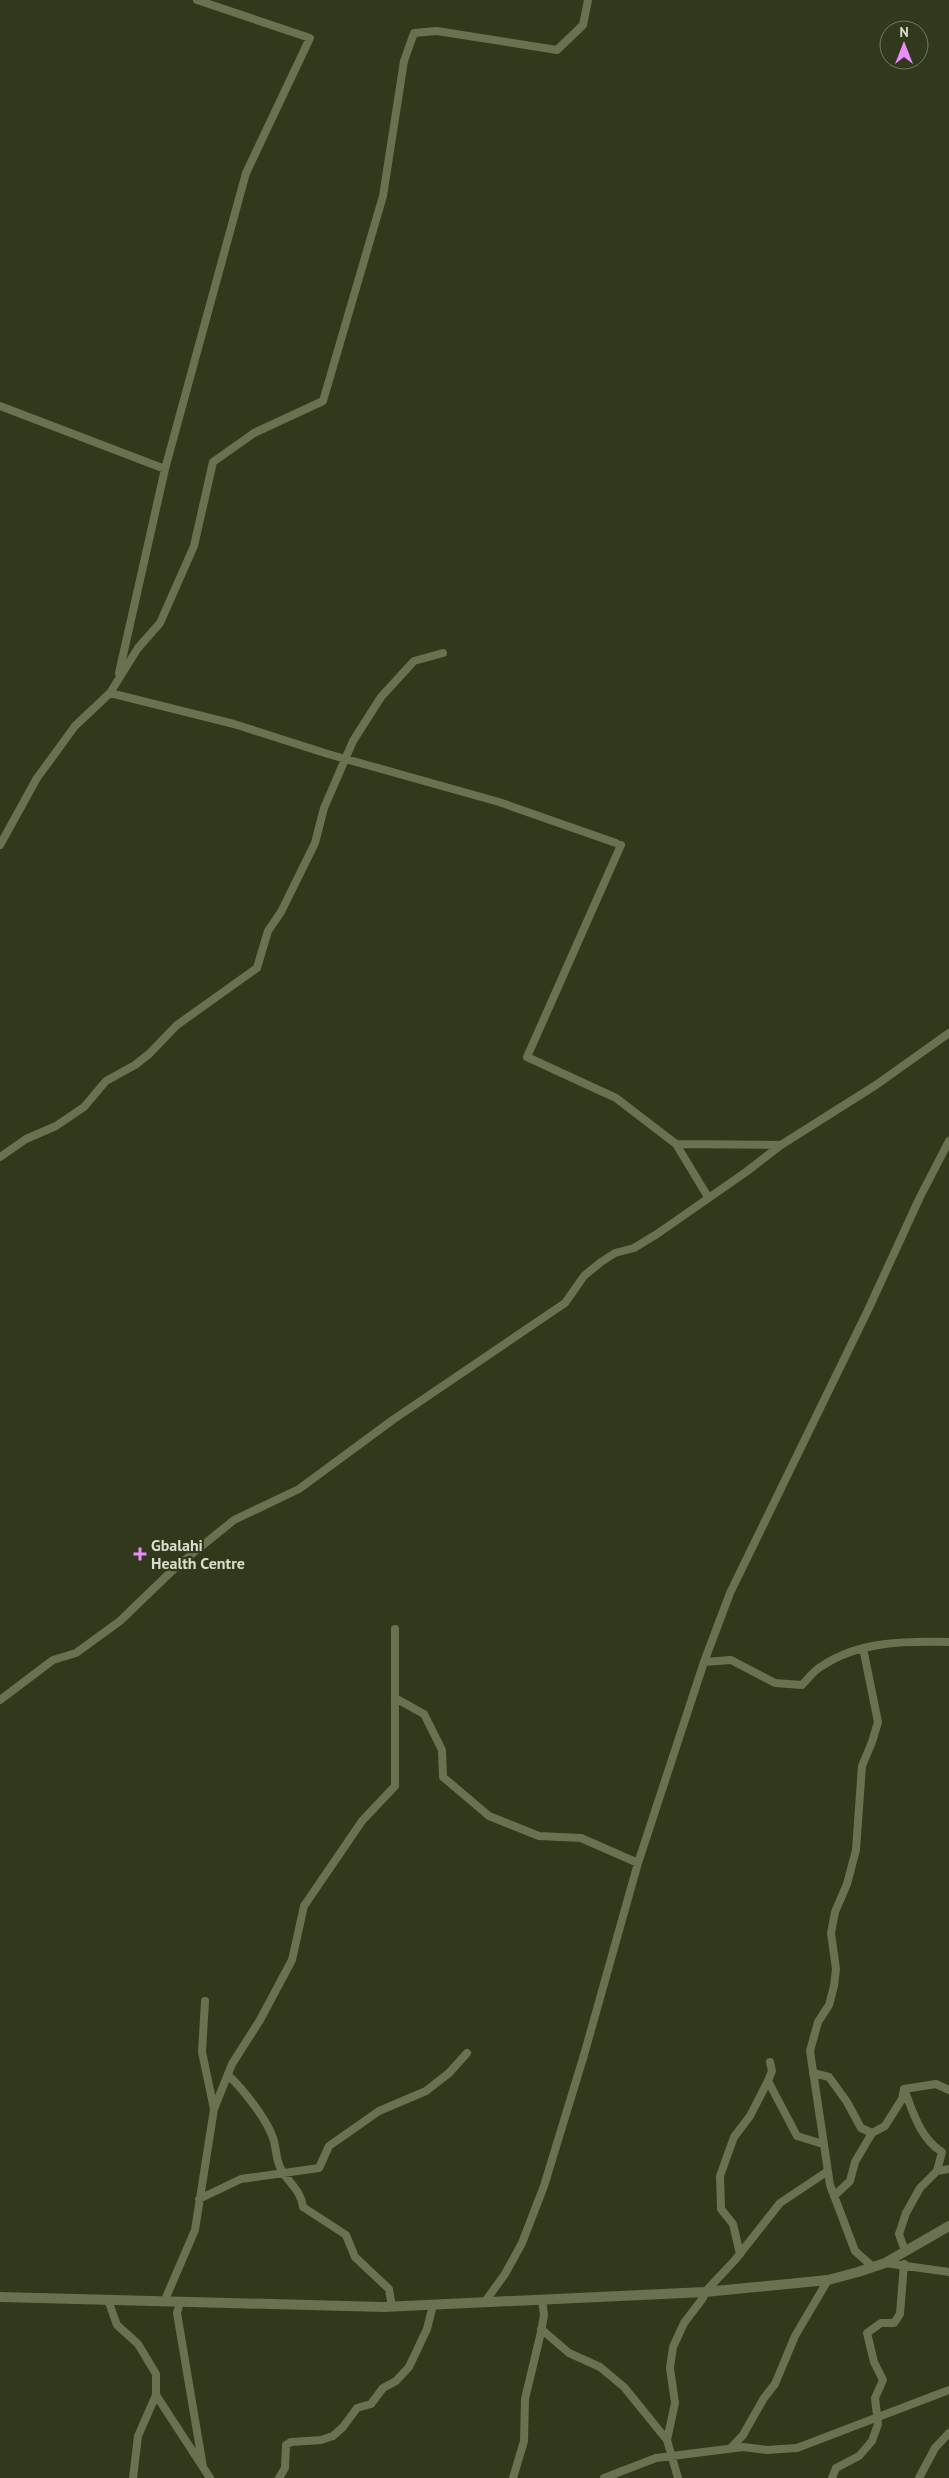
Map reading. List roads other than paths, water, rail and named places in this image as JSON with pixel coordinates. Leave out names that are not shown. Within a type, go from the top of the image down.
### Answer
[{"type":"street","points":[[118,678],[165,469],[246,173],[310,38],[197,0]]},
{"type":"street","points":[[0,845],[37,778],[75,726],[110,692],[118,678],[160,622],[194,546],[213,462],[254,433],[323,401],[383,196],[404,60],[414,33],[437,30],[557,50],[583,25],[588,0]]},
{"type":"street","points":[[0,406],[165,469]]},
{"type":"street","points":[[0,1157],[26,1139],[56,1126],[84,1107],[106,1081],[135,1065],[149,1054],[177,1025],[257,968],[268,931],[281,912],[315,842],[324,808],[353,741],[382,697],[414,661],[443,653]]},
{"type":"street","points":[[110,692],[234,724],[499,802],[618,844],[527,1057],[616,1098],[676,1144],[708,1197]]},
{"type":"street","points":[[0,1700],[53,1660],[76,1653],[120,1621],[176,1567],[234,1520],[299,1489],[394,1419],[565,1302],[584,1276],[601,1262],[615,1253],[634,1248],[746,1172],[781,1145],[876,1085],[949,1034]]},
{"type":"street","points":[[484,2303],[505,2274],[522,2243],[544,2186],[584,2055],[638,1863],[704,1662],[730,1593],[868,1310],[920,1196],[949,1141]]},
{"type":"street","points":[[676,1144],[781,1145]]},
{"type":"street","points":[[164,2302],[195,2230],[214,2109],[232,2064],[260,2020],[292,1960],[304,1906],[362,1821],[395,1786],[395,1629]]},
{"type":"street","points":[[704,1662],[731,1660],[775,1683],[802,1684],[821,1666],[863,1648],[892,1642],[949,1642]]},
{"type":"street","points":[[863,1648],[878,1722],[862,1766],[856,1850],[831,1933],[836,1968],[834,1986],[829,2004],[818,2022],[810,2051],[828,2171],[834,2196],[855,2251],[873,2267]]},
{"type":"street","points":[[395,1698],[424,1714],[442,1750],[443,1777],[489,1816],[539,1836],[581,1838],[638,1863]]},
{"type":"street","points":[[205,2002],[202,2052],[214,2109]]},
{"type":"street","points":[[199,2199],[241,2179],[318,2168],[329,2146],[379,2110],[426,2091],[450,2073],[467,2053]]},
{"type":"street","points":[[740,2254],[732,2224],[721,2209],[720,2176],[734,2138],[750,2116],[772,2072],[770,2062]]},
{"type":"street","points":[[813,2073],[829,2078],[847,2102],[861,2128],[872,2133]]},
{"type":"street","points":[[228,2076],[238,2085],[264,2119],[273,2138],[277,2161],[282,2172],[302,2196],[303,2207],[346,2235],[355,2256],[389,2290],[392,2307]]},
{"type":"street","points":[[768,2080],[798,2136],[824,2144]]},
{"type":"street","points":[[904,2089],[936,2084],[949,2090]]},
{"type":"street","points":[[834,2196],[850,2181],[855,2162],[872,2133],[885,2126],[902,2099],[904,2089]]},
{"type":"street","points":[[904,2089],[917,2124],[931,2145],[942,2152],[937,2171],[920,2188],[906,2213],[899,2234],[904,2251]]},
{"type":"street","points":[[937,2171],[949,2170]]},
{"type":"street","points":[[667,2440],[675,2403],[670,2368],[673,2347],[684,2323],[704,2298],[706,2292],[740,2254],[780,2203],[828,2171]]},
{"type":"street","points":[[0,2298],[392,2307],[706,2292],[828,2280],[885,2263],[949,2226]]},
{"type":"street","points":[[885,2263],[904,2264],[949,2272]]},
{"type":"street","points":[[832,2478],[836,2468],[859,2456],[872,2441],[879,2417],[875,2398],[883,2380],[874,2362],[867,2333],[881,2323],[894,2322],[900,2314],[904,2264]]},
{"type":"street","points":[[730,2449],[746,2430],[764,2398],[775,2384],[795,2336],[828,2280]]},
{"type":"street","points":[[108,2300],[117,2325],[138,2344],[156,2374],[156,2395],[138,2436],[133,2478]]},
{"type":"street","points":[[513,2478],[524,2441],[527,2383],[544,2315],[542,2300]]},
{"type":"street","points":[[180,2302],[177,2313],[203,2467]]},
{"type":"street","points":[[279,2478],[285,2468],[286,2445],[290,2442],[304,2443],[333,2436],[343,2428],[358,2408],[372,2404],[383,2388],[396,2381],[409,2367],[427,2329],[433,2305]]},
{"type":"street","points":[[541,2329],[569,2353],[600,2367],[624,2387],[667,2440],[678,2478]]},
{"type":"street","points":[[604,2478],[656,2458],[730,2449],[796,2448],[949,2390]]},
{"type":"street","points":[[156,2395],[210,2478]]},
{"type":"street","points":[[919,2478],[935,2448],[949,2433]]},
{"type":"place","name":"Gbalahi Health Centre","points":[[140,1554]]}]
